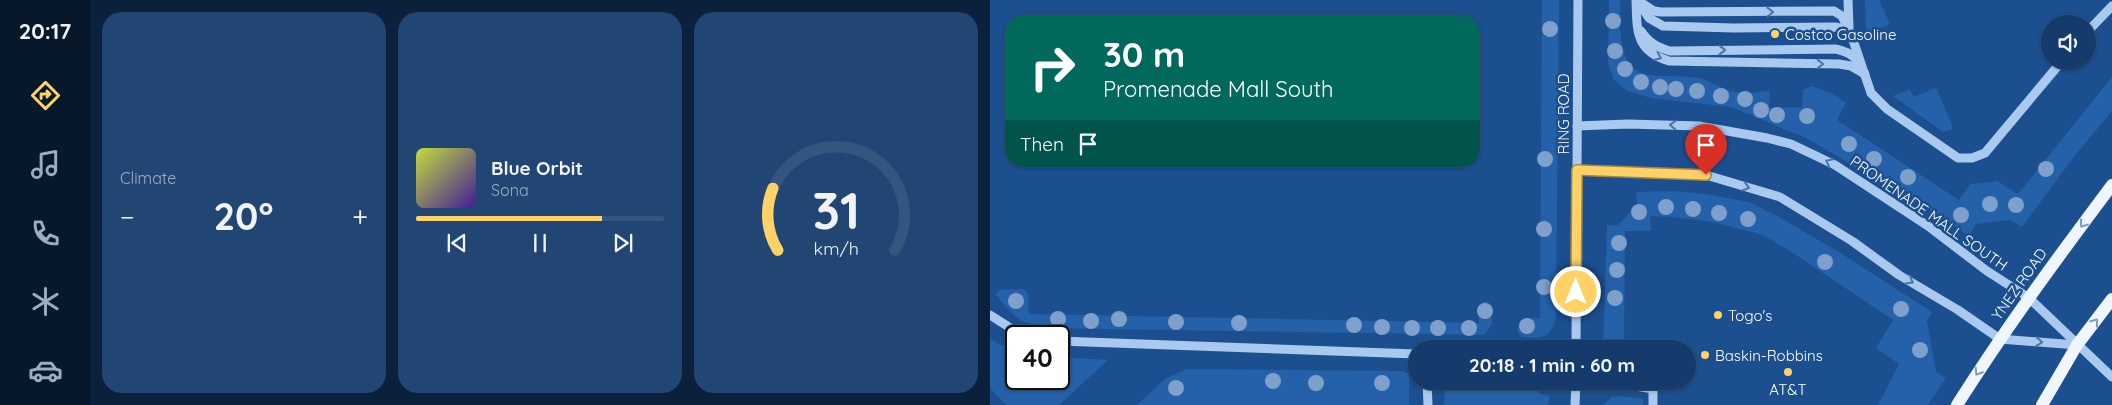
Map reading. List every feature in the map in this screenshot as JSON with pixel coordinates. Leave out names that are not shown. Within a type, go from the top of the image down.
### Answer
[{"type":"main road","name":"YNEZ ROAD","points":[[1958,405],[2028,298],[2112,185]]},
{"type":"main road","points":[[2042,405],[2077,345],[2112,299]]},
{"type":"street","name":"RING ROAD","points":[[1576,340],[1578,0]]},
{"type":"street","points":[[1637,0],[1637,30],[1643,46],[1654,57],[1669,61],[1839,64],[1851,66],[1865,74]]},
{"type":"street","points":[[1637,0],[1654,11],[1661,12],[1834,11],[1842,16],[1849,30],[1871,93],[1887,109],[1958,158],[1972,158],[1985,153],[2054,70]]},
{"type":"street","points":[[1637,0],[1649,18],[1664,26],[1734,28],[1835,27],[1849,30]]},
{"type":"street","points":[[1848,1],[1849,30]]},
{"type":"street","points":[[2096,23],[2112,6]]},
{"type":"street","points":[[1637,18],[1647,40],[1658,47],[1670,51],[1836,49],[1856,58],[1865,74]]},
{"type":"street","name":"PROMENADE MALL SOUTH","points":[[1577,126],[1628,124],[1699,126],[1758,136],[1791,144],[1836,165],[1928,226],[1987,271],[2028,298],[2112,377]]},
{"type":"street","points":[[1577,170],[1706,175],[1780,197],[1852,240],[1899,275],[1958,310],[2000,339],[2077,345]]},
{"type":"street","points":[[990,315],[1006,325]]},
{"type":"street","points":[[1070,341],[1408,354]]},
{"type":"street","points":[[1427,390],[1428,405]]},
{"type":"street","points":[[1575,405],[1576,390]]},
{"type":"street","points":[[1653,390],[1653,405]]},
{"type":"shaded area","points":[[1542,0],[1559,0],[1556,317],[1548,334],[1528,338],[1521,337],[1517,330],[1523,320],[1540,318]]},
{"type":"shaded area","points":[[1609,0],[1620,0],[1622,45],[1630,65],[1638,71],[1654,76],[1697,78],[1736,92],[1770,91],[1769,108],[1802,107],[1803,90],[1812,86],[1833,94],[1846,103],[1837,120],[1959,200],[1970,184],[1997,181],[2018,194],[2112,77],[2112,111],[2073,158],[2022,227],[2010,220],[1976,224],[1969,236],[1808,139],[1731,107],[1651,98],[1628,91],[1614,80],[1608,64]]},
{"type":"shaded area","points":[[1865,0],[1879,0],[1890,24],[1866,34]]},
{"type":"shaded area","points":[[1935,88],[1952,125],[1952,129],[1943,132],[1893,96],[1910,89],[1913,96],[1916,96]]},
{"type":"shaded area","points":[[1673,191],[1706,194],[1749,202],[1839,252],[1932,312],[1927,321],[1936,372],[1946,378],[1928,405],[1878,405],[1899,364],[1876,348],[1893,320],[1763,235],[1712,222],[1673,217],[1650,216],[1651,231],[1625,231],[1624,340],[1603,340],[1607,225],[1618,225],[1637,205],[1636,192]]},
{"type":"shaded area","points":[[1023,289],[1028,293],[1029,314],[1479,323],[1479,310],[1482,303],[1486,301],[1490,304],[1492,324],[1484,335],[1070,328],[1070,325],[1032,325],[1021,320],[995,294],[1000,290]]},
{"type":"shaded area","points":[[990,339],[1005,347],[1005,390],[1070,390],[1070,358],[1108,360],[1059,405],[1006,405],[990,388]]},
{"type":"shaded area","points":[[1187,369],[1402,371],[1408,374],[1409,405],[1137,405],[1165,379]]},
{"type":"shaded area","points":[[1445,390],[1538,390],[1540,394],[1550,396],[1548,405],[1444,405]]},
{"type":"shaded area","points":[[1622,396],[1643,399],[1643,405],[1603,405],[1612,397]]},
{"type":"place","name":"Costco Gasoline","points":[[1775,34]]},
{"type":"place","name":"Togo's","points":[[1718,315]]},
{"type":"place","name":"Baskin-Robbins","points":[[1705,355]]},
{"type":"place","name":"AT&T","points":[[1788,372]]},
{"type":"route","points":[[1576,292],[1577,170],[1706,175]]}]
